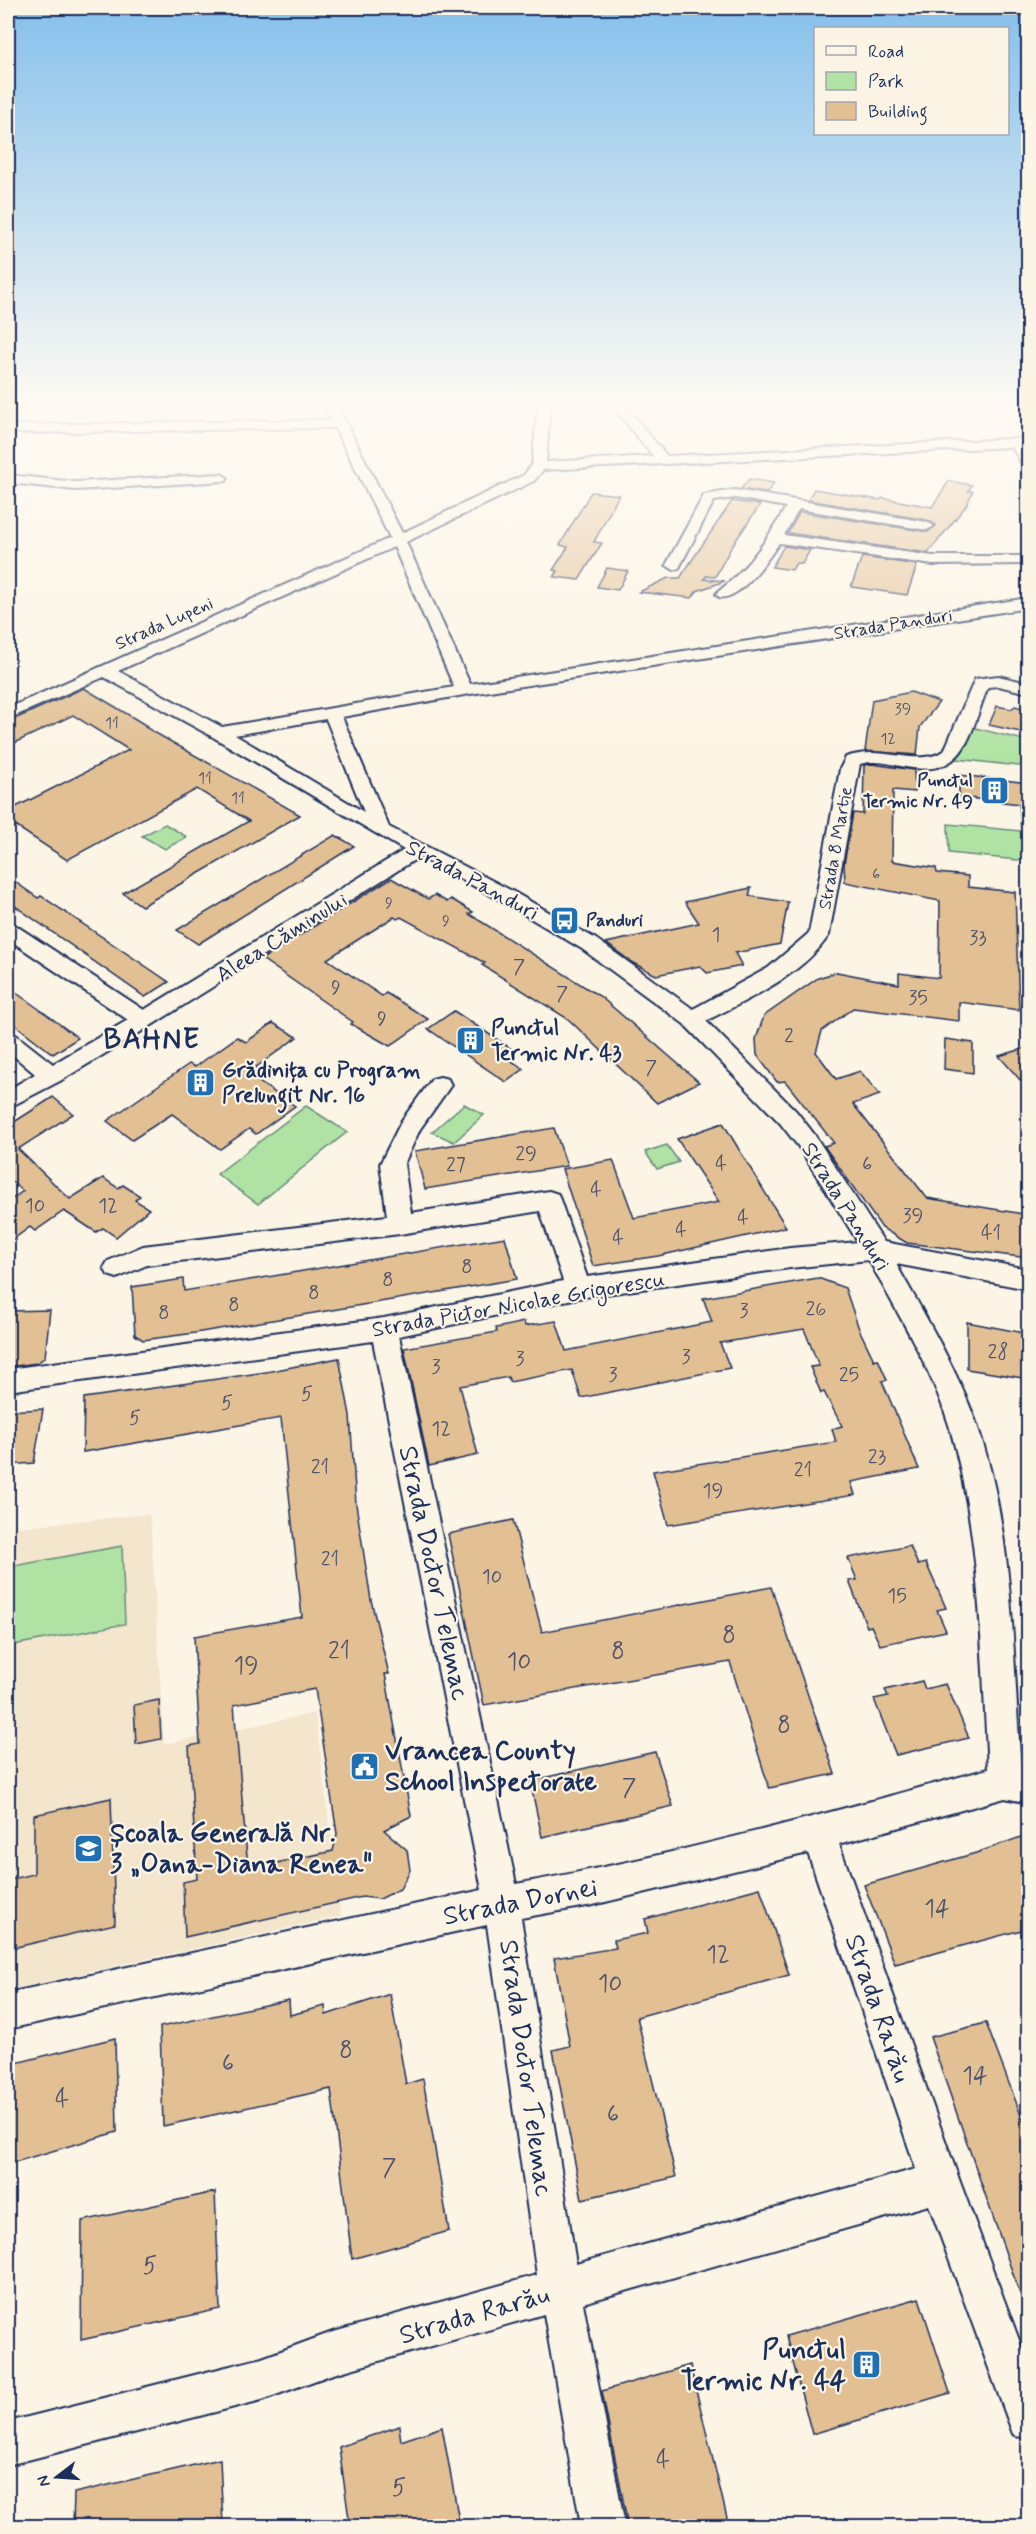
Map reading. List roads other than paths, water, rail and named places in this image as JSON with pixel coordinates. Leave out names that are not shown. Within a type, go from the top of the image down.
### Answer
[{"type":"street","points":[[389,523],[464,690]]},
{"type":"street","name":"Strada Lupeni","points":[[8,714],[434,523]]},
{"type":"street","points":[[674,565],[696,523]]},
{"type":"street","points":[[724,594],[742,581],[776,538],[784,523]]},
{"type":"street","points":[[911,523],[927,526]]},
{"type":"street","points":[[776,538],[923,561],[990,563],[1029,560]]},
{"type":"street","name":"Strada Panduri","points":[[219,733],[464,690],[1029,603]]},
{"type":"street","name":"Strada Panduri","points":[[105,671],[219,733],[381,830],[505,895],[589,944],[692,1019],[800,1132],[876,1250],[936,1362],[962,1422],[983,1504],[990,1549],[1017,1784]]},
{"type":"street","name":"Strada 8 Martie","points":[[692,1019],[773,976],[806,950],[819,935],[852,761],[871,757],[929,765],[942,762],[952,754],[977,688],[981,683],[988,681],[1029,688]]},
{"type":"street","points":[[332,714],[381,830]]},
{"type":"street","name":"Aleea Căminului","points":[[8,1100],[144,1020],[417,850]]},
{"type":"street","points":[[8,930],[144,1020]]},
{"type":"street","points":[[8,1040],[52,1075]]},
{"type":"street","points":[[400,1225],[392,1164],[410,1126],[440,1085]]},
{"type":"street","points":[[117,1268],[143,1256],[400,1225],[549,1200],[578,1288]]},
{"type":"street","name":"Strada Pictor Nicolae Grigorescu","points":[[8,1380],[384,1329],[578,1288],[790,1258],[876,1250],[1029,1279]]},
{"type":"street","name":"Strada Doctor Telemac","points":[[384,1329],[502,1903],[560,2290],[603,2526]]},
{"type":"street","name":"Strada Dornei","points":[[8,2011],[502,1903],[593,1888],[1017,1784]]},
{"type":"street","name":"Strada Rarău","points":[[818,1833],[940,2182],[1029,2419]]},
{"type":"street","name":"Strada Rarău","points":[[8,2444],[262,2379],[330,2354],[940,2182]]},
{"type":"place","name":"Punctul Termic Nr. 49","points":[[994,790]]},
{"type":"place","name":"Panduri","points":[[565,920]]},
{"type":"place","name":"Punctul Termic Nr. 43","points":[[470,1040]]},
{"type":"place","name":"Grădinița cu Program Prelungit Nr. 16","points":[[201,1082]]},
{"type":"place","name":"Vrancea County School Inspectorate","points":[[364,1766]]},
{"type":"place","name":"Școala Generală Nr. 3 „Oana-Diana Renea\"","points":[[89,1848]]},
{"type":"place","name":"Punctul Termic Nr. 44","points":[[867,2365]]},
{"type":"district","name":"BAHNE","points":[[152,1038]]}]
